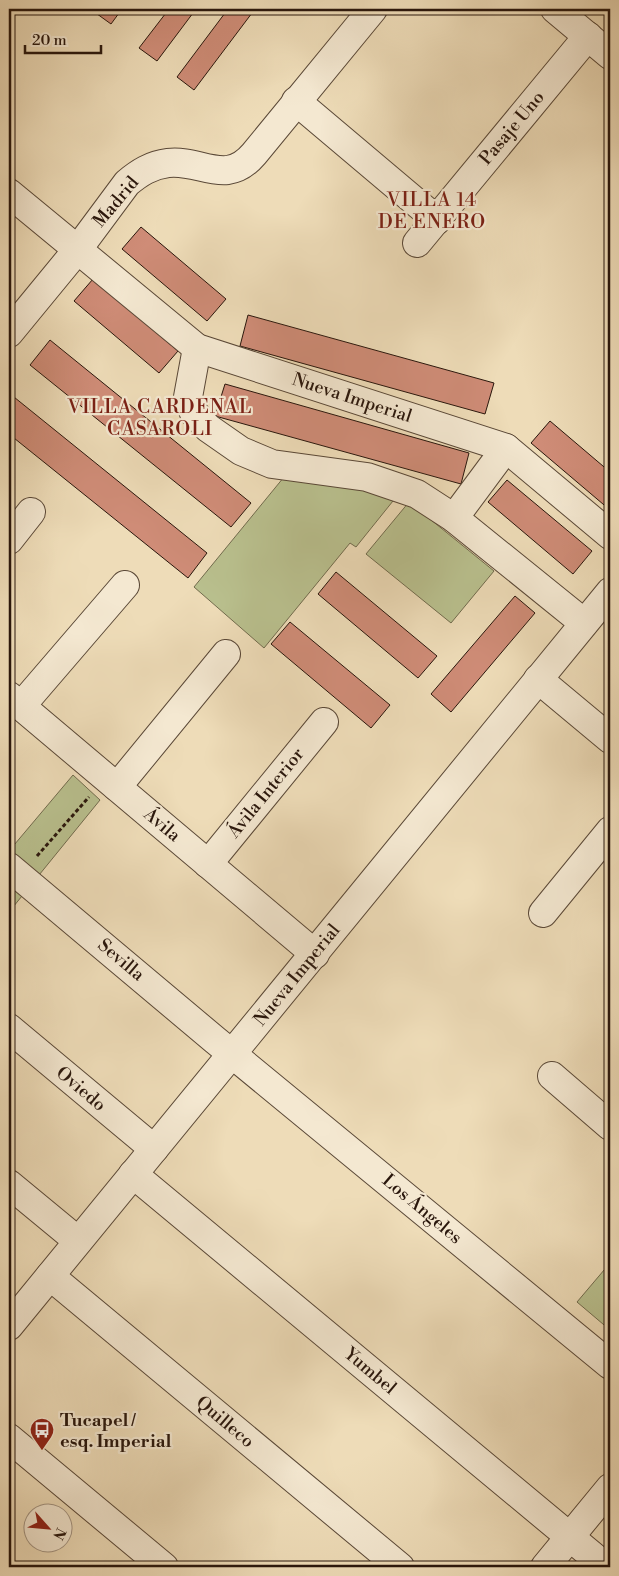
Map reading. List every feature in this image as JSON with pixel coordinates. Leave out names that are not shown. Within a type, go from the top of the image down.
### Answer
[{"type":"street","name":"Madrid","points":[[9,333],[136,175],[147,169],[169,163],[180,163],[224,171],[241,166],[254,154],[374,9]]},
{"type":"street","points":[[555,9],[610,55]]},
{"type":"street","name":"Pasaje Uno","points":[[417,243],[588,36]]},
{"type":"street","points":[[296,101],[437,220]]},
{"type":"street","name":"Nueva Imperial","points":[[9,193],[198,348],[506,448],[610,535]]},
{"type":"street","points":[[198,348],[188,397],[190,406],[200,422],[256,458],[281,466],[367,477],[417,494],[454,518],[584,623]]},
{"type":"street","points":[[454,518],[506,448]]},
{"type":"street","points":[[9,540],[31,512]]},
{"type":"street","points":[[15,701],[124,585]]},
{"type":"street","name":"Nueva Imperial","points":[[9,1326],[610,592]]},
{"type":"street","points":[[111,783],[226,654]]},
{"type":"street","points":[[538,679],[610,740]]},
{"type":"street","name":"Ávila","points":[[15,701],[315,954]]},
{"type":"street","name":"Ávila Interior","points":[[208,864],[324,722]]},
{"type":"street","points":[[543,913],[610,831]]},
{"type":"street","name":"Sevilla","points":[[14,871],[233,1053]]},
{"type":"street","name":"Oviedo","points":[[9,1028],[154,1149]]},
{"type":"street","name":"Los Ángeles","points":[[233,1053],[610,1365]]},
{"type":"street","points":[[552,1076],[610,1126]]},
{"type":"street","name":"Yumbel","points":[[133,1174],[606,1567]]},
{"type":"street","points":[[9,1184],[78,1241]]},
{"type":"street","name":"Quilleco","points":[[50,1276],[400,1567]]},
{"type":"street","points":[[9,1438],[164,1567]]},
{"type":"street","points":[[545,1567],[610,1488]]},
{"type":"path","points":[[14,871],[111,783]]},
{"type":"green space","points":[[284,477],[365,486],[397,496],[356,547],[350,543],[264,648],[194,587]]},
{"type":"green space","points":[[409,502],[494,571],[451,623],[366,554]]},
{"type":"green space","points":[[73,775],[100,800],[9,912],[9,851]]},
{"type":"green space","points":[[610,1263],[610,1330],[577,1302]]},
{"type":"building","points":[[95,9],[122,9],[111,24],[93,11]]},
{"type":"building","points":[[169,9],[196,9],[157,61],[139,48]]},
{"type":"building","points":[[228,9],[255,9],[194,90],[177,77]]},
{"type":"building","points":[[141,227],[226,299],[207,321],[122,249]]},
{"type":"building","points":[[93,279],[178,351],[159,373],[74,301]]},
{"type":"building","points":[[248,315],[494,383],[485,414],[240,346]]},
{"type":"building","points":[[50,340],[251,503],[231,527],[30,365]]},
{"type":"building","points":[[225,384],[469,453],[461,484],[215,416]]},
{"type":"building","points":[[9,393],[207,553],[188,578],[9,434]]},
{"type":"building","points":[[550,421],[610,472],[610,510],[531,443]]},
{"type":"building","points":[[507,480],[592,551],[573,574],[488,502]]},
{"type":"building","points":[[336,572],[437,656],[418,678],[318,594]]},
{"type":"building","points":[[515,596],[535,613],[451,712],[431,694]]},
{"type":"building","points":[[290,622],[390,705],[371,728],[271,644]]},
{"type":"place","name":"Tucapel / esq. Imperial","points":[[42,1451]]},
{"type":"district","name":"VILLA 14 DE ENERO","points":[[432,211]]},
{"type":"district","name":"VILLA CARDENAL CASAROLI","points":[[160,418]]}]
